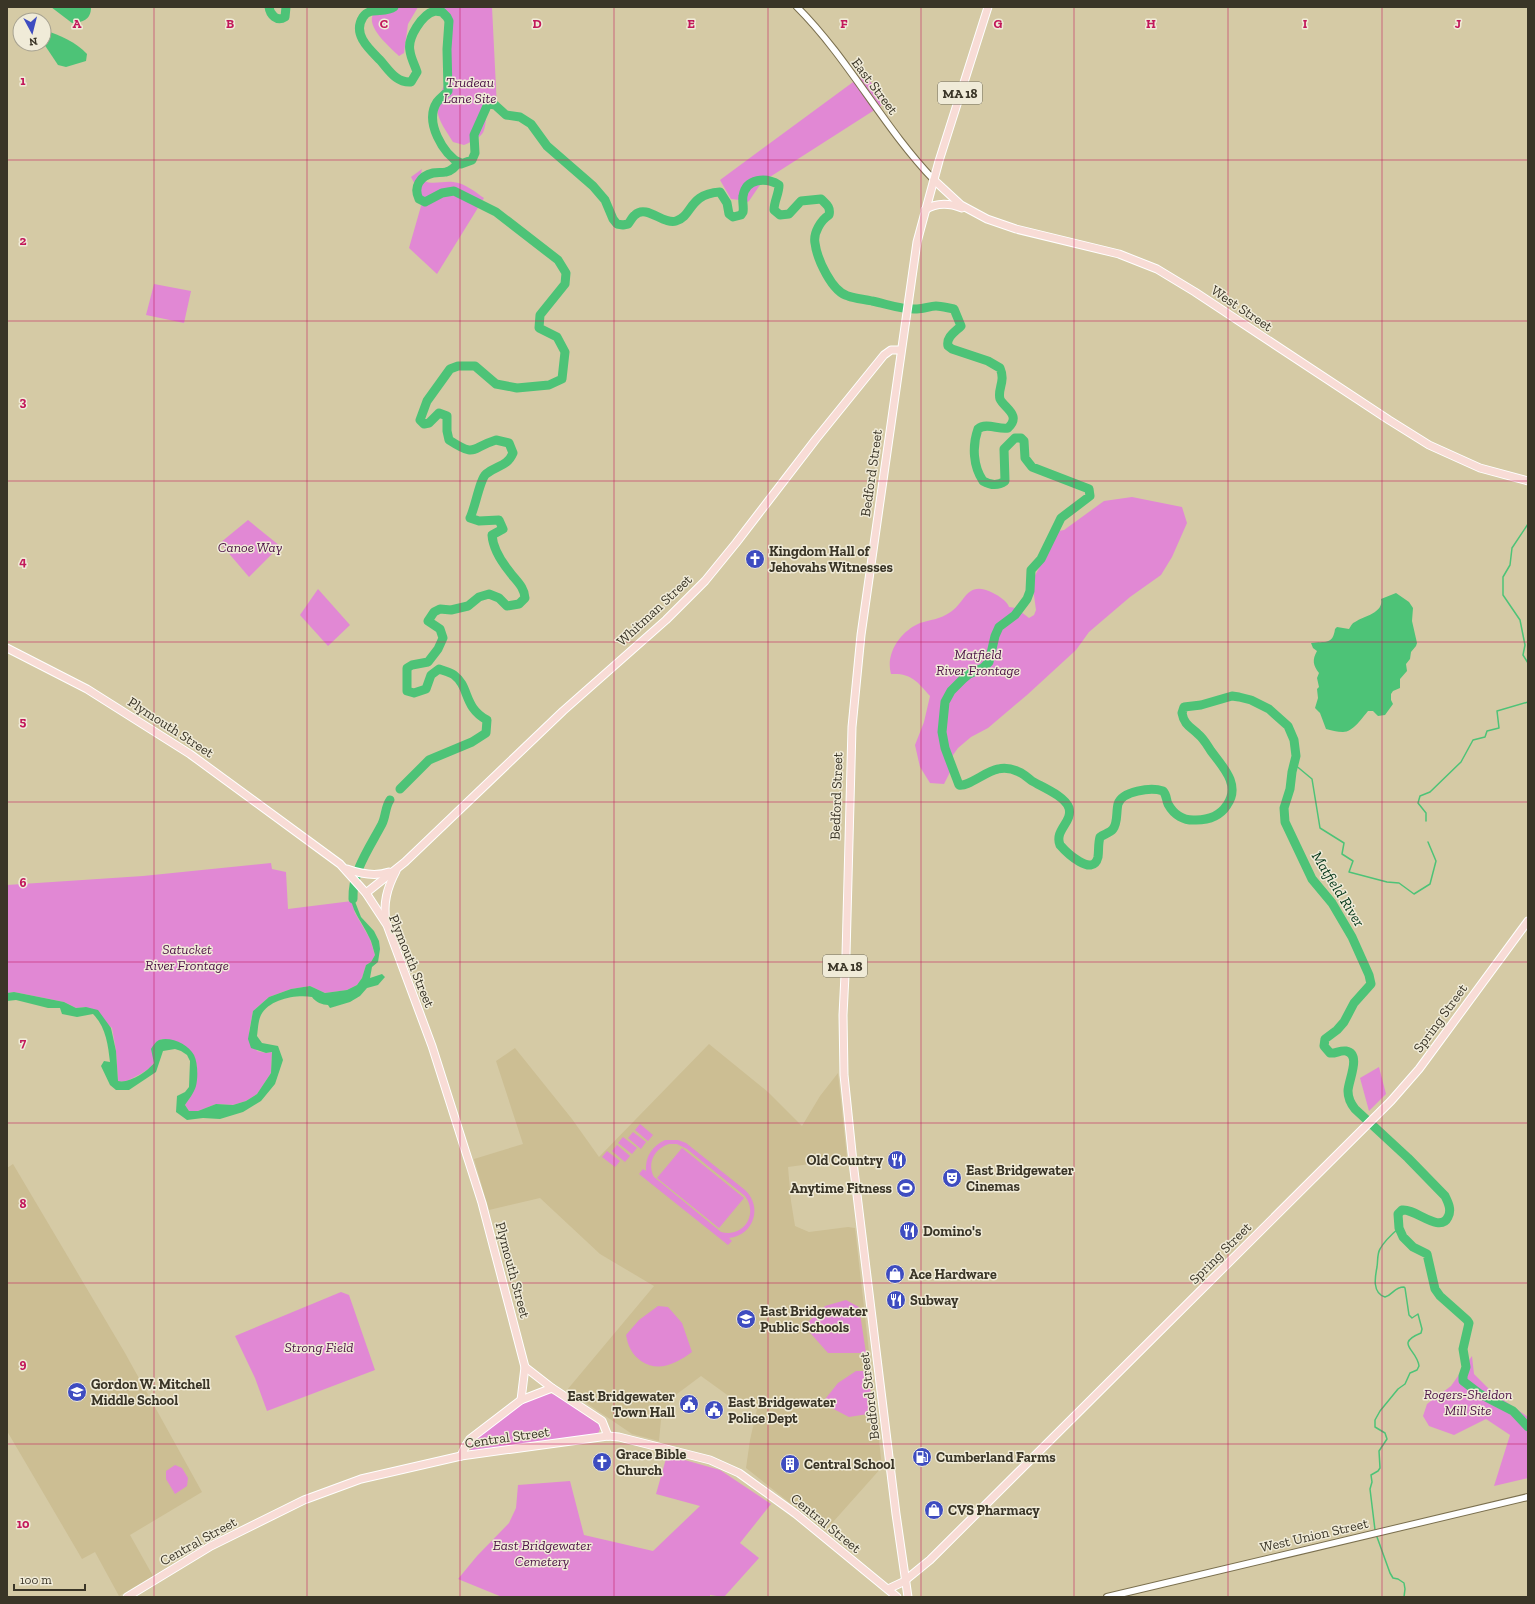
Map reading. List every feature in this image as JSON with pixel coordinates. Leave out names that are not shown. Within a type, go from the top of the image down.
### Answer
[{"type":"main road","name":"Bedford Street","points":[[908,1597],[847,1112],[842,1036],[846,947],[849,773],[853,700],[860,635],[917,242],[941,152],[988,7]]},
{"type":"main road","name":"West Street","points":[[934,180],[954,199],[974,213],[987,219],[1016,229],[1119,254],[1157,269],[1195,292],[1357,400],[1424,442],[1480,468],[1528,481]]},
{"type":"main road","points":[[925,210],[935,205],[947,204],[974,213]]},
{"type":"main road","name":"Whitman Street","points":[[364,891],[397,869],[563,711],[666,620],[698,587],[736,543],[816,439],[884,355],[892,350],[901,350]]},
{"type":"main road","name":"Plymouth Street","points":[[7,648],[80,684],[160,733],[225,778],[354,874],[386,925],[432,1046],[482,1203],[525,1367],[521,1400]]},
{"type":"main road","points":[[354,874],[380,874],[397,869]]},
{"type":"main road","points":[[386,925],[386,898],[389,884],[397,869]]},
{"type":"main road","name":"Spring Street","points":[[888,1589],[906,1581],[929,1562],[1365,1128],[1419,1069],[1528,921]]},
{"type":"main road","points":[[525,1367],[552,1388],[602,1421],[608,1436]]},
{"type":"main road","points":[[462,1456],[470,1439],[521,1400],[552,1388]]},
{"type":"main road","name":"Central Street","points":[[127,1597],[211,1546],[323,1492],[370,1476],[462,1456],[608,1436],[618,1437],[710,1460],[739,1473],[796,1514],[897,1597]]},
{"type":"street","name":"East Street","points":[[797,7],[834,51],[914,158],[934,180]]},
{"type":"street","name":"West Union Street","points":[[1107,1597],[1528,1497]]},
{"type":"shaded area","points":[[51,7],[91,7],[91,11],[86,20],[72,23]]},
{"type":"shaded area","points":[[52,33],[73,42],[87,54],[86,61],[66,67],[58,65],[49,52],[52,52]]},
{"type":"shaded area","points":[[1396,593],[1409,602],[1413,608],[1412,621],[1417,643],[1411,652],[1410,659],[1406,664],[1407,671],[1400,679],[1400,688],[1393,691],[1391,694],[1393,704],[1385,715],[1378,716],[1373,711],[1368,711],[1350,730],[1339,732],[1326,729],[1320,713],[1315,708],[1318,698],[1317,689],[1319,687],[1317,678],[1319,673],[1314,662],[1314,657],[1317,651],[1313,648],[1311,643],[1330,640],[1337,627],[1349,629],[1354,622],[1376,611],[1381,604],[1381,599]]},
{"type":"shaded area","points":[[351,885],[355,890],[354,899],[361,917],[374,931],[379,941],[380,949],[378,962],[372,967],[370,978],[382,974],[385,977],[378,985],[367,988],[360,996],[350,1002],[330,1008],[328,1005],[319,1003],[312,997],[306,996],[291,997],[277,1001],[270,1005],[260,1017],[257,1036],[262,1043],[278,1046],[283,1060],[275,1084],[261,1101],[243,1112],[220,1119],[203,1118],[187,1120],[176,1112],[177,1096],[185,1092],[189,1087],[190,1061],[187,1055],[175,1049],[163,1051],[156,1072],[129,1090],[116,1090],[110,1085],[101,1066],[104,1061],[110,1062],[106,1036],[104,1030],[93,1014],[77,1017],[62,1014],[60,1008],[48,1008],[16,1000],[7,1001],[7,993],[14,992],[64,1002],[76,1008],[86,1007],[98,1010],[111,1028],[116,1051],[118,1081],[133,1079],[143,1073],[154,1063],[151,1049],[159,1040],[174,1040],[184,1045],[192,1051],[197,1070],[197,1083],[195,1089],[185,1105],[189,1111],[198,1111],[216,1104],[233,1105],[246,1101],[257,1094],[271,1073],[272,1052],[266,1053],[251,1048],[248,1039],[253,1011],[269,997],[291,989],[310,986],[325,993],[347,990],[357,985],[362,978],[366,965],[371,962],[375,955],[366,930],[353,907],[351,900]]},
{"type":"shaded area","name":"East Bridgewater Public Schools","points":[[709,1044],[768,1092],[802,1126],[820,1096],[838,1073],[847,1159],[788,1167],[791,1201],[795,1226],[809,1232],[848,1227],[855,1228],[882,1467],[825,1531],[746,1468],[757,1409],[737,1402],[701,1376],[677,1394],[666,1409],[661,1420],[659,1441],[632,1434],[567,1390],[654,1286],[600,1254],[540,1198],[489,1210],[474,1159],[523,1144],[496,1061],[515,1048],[572,1119],[599,1157]]},
{"type":"shaded area","name":"Gordon W. Mitchell Middle School","points":[[13,1164],[125,1353],[202,1492],[130,1535],[153,1576],[119,1596],[95,1552],[82,1559],[7,1431],[7,1168]]},
{"type":"green space","points":[[381,7],[418,7],[408,24],[404,53],[399,56],[375,30],[372,18],[374,13]]},
{"type":"green space","name":"Trudeau Lane Site","points":[[443,7],[492,7],[497,108],[491,107],[487,110],[484,129],[481,136],[464,145],[453,142],[441,122],[437,109],[438,99],[445,83],[450,54],[449,25]]},
{"type":"green space","points":[[864,74],[887,102],[762,182],[746,203],[740,200],[731,199],[720,180]]},
{"type":"green space","points":[[422,169],[421,174],[424,181],[431,183],[449,182],[462,184],[484,198],[437,274],[409,248],[423,199],[411,177]]},
{"type":"green space","points":[[154,284],[191,291],[184,323],[146,315]]},
{"type":"green space","name":"Matfield River Frontage","points":[[1132,497],[1182,507],[1187,523],[1172,557],[1161,575],[1130,597],[1089,632],[1076,650],[1027,695],[988,728],[971,737],[958,748],[953,755],[950,772],[944,784],[930,783],[920,767],[915,745],[924,722],[930,696],[913,679],[904,675],[891,674],[890,658],[896,644],[907,631],[920,623],[946,615],[955,609],[967,594],[977,589],[984,589],[995,594],[1005,601],[1009,607],[1016,608],[1029,618],[1034,615],[1036,610],[1032,581],[1059,531],[1064,530],[1104,501]]},
{"type":"green space","name":"Canoe Way","points":[[248,520],[280,546],[249,577],[220,543]]},
{"type":"green space","points":[[318,589],[350,625],[328,646],[300,615]]},
{"type":"green space","name":"Satucket River Frontage","points":[[271,863],[272,869],[286,872],[288,909],[352,901],[355,913],[370,939],[375,955],[371,962],[366,965],[362,978],[357,985],[347,990],[325,993],[310,986],[291,989],[269,997],[253,1011],[249,1032],[257,1051],[266,1053],[272,1052],[271,1073],[257,1094],[246,1101],[233,1105],[216,1104],[198,1111],[189,1111],[185,1105],[192,1094],[197,1071],[193,1055],[181,1044],[161,1039],[151,1067],[128,1080],[122,1082],[118,1081],[116,1051],[112,1028],[86,1007],[76,1008],[64,1002],[14,992],[7,993],[7,885],[143,876]]},
{"type":"green space","points":[[1379,1067],[1386,1094],[1369,1111],[1360,1078]]},
{"type":"green space","points":[[640,1124],[653,1135],[648,1141],[635,1130]]},
{"type":"green space","points":[[633,1132],[646,1142],[641,1149],[628,1138]]},
{"type":"green space","points":[[623,1137],[637,1148],[632,1154],[618,1143]]},
{"type":"green space","points":[[665,1140],[678,1140],[686,1143],[745,1190],[751,1197],[754,1204],[754,1212],[750,1226],[745,1232],[738,1236],[729,1238],[732,1241],[728,1245],[639,1174],[643,1169],[646,1171],[650,1152],[660,1142]],"holes":[[[669,1144],[677,1144],[687,1149],[745,1196],[749,1203],[750,1210],[749,1217],[742,1228],[736,1232],[721,1232],[654,1177],[651,1167],[653,1157],[659,1149],[664,1146]]]},
{"type":"green space","points":[[617,1145],[630,1156],[625,1162],[612,1151]]},
{"type":"green space","points":[[682,1148],[744,1198],[719,1228],[657,1178]]},
{"type":"green space","points":[[607,1151],[620,1161],[615,1167],[602,1157]]},
{"type":"green space","name":"Strong Field","points":[[341,1292],[349,1295],[375,1370],[267,1411],[255,1378],[235,1336]]},
{"type":"green space","points":[[846,1300],[859,1307],[866,1353],[828,1353],[804,1326],[825,1306]]},
{"type":"green space","points":[[658,1306],[668,1307],[682,1323],[692,1352],[674,1363],[654,1366],[648,1365],[638,1359],[630,1348],[626,1335],[639,1320]]},
{"type":"green space","name":"Rogers-Sheldon Mill Site","points":[[1472,1356],[1474,1374],[1492,1392],[1528,1417],[1528,1478],[1494,1486],[1510,1435],[1486,1419],[1454,1435],[1429,1426],[1423,1416],[1427,1404],[1451,1386]]},
{"type":"green space","points":[[856,1371],[868,1371],[872,1402],[868,1414],[849,1417],[822,1403],[838,1383]]},
{"type":"green space","points":[[548,1393],[556,1395],[601,1426],[598,1434],[474,1452],[470,1449],[469,1444],[525,1401]]},
{"type":"green space","name":"East Bridgewater Cemetery","points":[[667,1455],[720,1470],[771,1504],[740,1543],[759,1558],[724,1597],[710,1595],[710,1597],[502,1597],[458,1579],[477,1556],[509,1523],[516,1508],[518,1485],[570,1481],[584,1535],[653,1551],[700,1506],[656,1494]]},
{"type":"green space","points":[[175,1465],[182,1468],[188,1478],[187,1486],[175,1494],[166,1479],[166,1471]]},
{"type":"waterway","name":"Matfield River","points":[[269,7],[272,15],[279,19],[285,17],[286,7]]},
{"type":"waterway","name":"Matfield River","points":[[394,7],[366,14],[360,23],[359,29],[363,41],[371,51],[393,75],[406,82],[411,82],[417,72],[410,51],[411,40],[416,27],[425,17],[435,11],[442,12],[449,21],[447,49],[448,91],[437,102],[433,119],[437,137],[448,153],[461,164],[472,160],[475,153],[474,135],[487,106],[490,104],[495,105],[506,115],[520,117],[531,124],[547,146],[593,186],[605,200],[613,219],[617,224],[628,224],[639,212],[650,213],[666,220],[676,221],[686,215],[692,205],[702,197],[720,192],[727,203],[729,214],[733,217],[741,215],[743,212],[743,198],[745,190],[752,182],[763,180],[774,182],[779,185],[774,210],[780,215],[789,214],[801,201],[821,199],[828,206],[829,215],[818,227],[815,235],[816,250],[826,274],[836,288],[842,293],[851,297],[900,308],[922,309],[936,306],[954,309],[961,326],[948,340],[948,346],[952,349],[988,361],[1000,368],[1002,373],[999,395],[1000,399],[1013,415],[1013,419],[1008,428],[985,426],[978,429],[974,456],[977,469],[983,481],[994,484],[1000,484],[1005,481],[1004,449],[1015,438],[1021,438],[1024,441],[1025,458],[1032,467],[1089,489],[1090,496],[1061,518],[1041,559],[1031,570],[1030,591],[1027,599],[1015,615],[999,627],[995,636],[989,662],[983,668],[969,674],[963,679],[951,691],[945,702],[942,732],[945,748],[959,785],[967,784],[993,770],[1001,768],[1012,769],[1023,774],[1058,796],[1067,804],[1070,813],[1059,835],[1060,845],[1079,862],[1091,865],[1095,863],[1098,857],[1100,837],[1110,832],[1115,827],[1118,804],[1125,796],[1131,793],[1145,790],[1163,791],[1168,804],[1173,811],[1183,818],[1192,820],[1201,820],[1214,817],[1218,815],[1227,805],[1231,798],[1232,790],[1229,776],[1204,740],[1186,723],[1182,713],[1184,707],[1201,705],[1232,696],[1239,697],[1251,700],[1269,709],[1288,726],[1294,740],[1296,756],[1290,789],[1284,808],[1285,822],[1312,879],[1332,903],[1352,937],[1369,975],[1371,984],[1354,1003],[1344,1022],[1337,1030],[1325,1039],[1324,1046],[1330,1053],[1344,1051],[1351,1053],[1354,1062],[1348,1091],[1352,1105],[1408,1158],[1445,1196],[1450,1212],[1444,1221],[1439,1223],[1433,1222],[1407,1210],[1402,1210],[1398,1214],[1399,1228],[1403,1237],[1413,1247],[1427,1254],[1435,1289],[1440,1296],[1469,1323],[1463,1349],[1466,1367],[1463,1381],[1480,1394],[1513,1411],[1528,1427]]},
{"type":"waterway","points":[[400,789],[429,760],[472,742],[486,733],[487,720],[479,715],[474,709],[463,685],[449,672],[439,669],[431,675],[426,689],[414,693],[407,691],[407,668],[412,665],[428,662],[438,649],[443,638],[440,629],[428,621],[434,612],[440,609],[451,610],[468,606],[479,597],[489,594],[499,598],[507,606],[519,604],[525,598],[521,587],[503,563],[494,545],[492,535],[503,529],[499,520],[479,521],[470,518],[486,474],[511,458],[513,453],[509,443],[496,440],[473,450],[464,449],[449,440],[447,431],[447,416],[439,413],[429,423],[424,424],[420,420],[427,401],[450,369],[458,366],[475,366],[496,384],[517,388],[549,385],[562,379],[565,352],[557,337],[539,328],[540,315],[565,284],[566,273],[558,260],[496,212],[454,191],[442,193],[425,202],[419,199],[417,195],[417,186],[421,179],[428,174],[450,171],[459,162]]},
{"type":"waterway","points":[[1528,524],[1512,548],[1510,565],[1503,577],[1503,595],[1520,620],[1525,645],[1523,655],[1528,663]]},
{"type":"waterway","points":[[1426,821],[1426,813],[1418,803],[1420,796],[1430,792],[1461,762],[1473,740],[1485,737],[1487,731],[1499,728],[1497,711],[1528,702]]},
{"type":"waterway","points":[[1294,764],[1312,779],[1320,828],[1344,843],[1342,854],[1353,861],[1349,872],[1387,882],[1399,883],[1414,894],[1430,884],[1436,861],[1428,842]]},
{"type":"waterway","points":[[353,899],[355,879],[367,850],[382,824],[390,800]]},
{"type":"waterway","points":[[1375,1530],[1370,1489],[1372,1482],[1371,1475],[1380,1468],[1379,1451],[1387,1439],[1385,1433],[1375,1427],[1375,1420],[1380,1411],[1398,1389],[1405,1384],[1410,1373],[1417,1370],[1419,1366],[1417,1360],[1408,1344],[1409,1340],[1421,1333],[1422,1329],[1418,1314],[1412,1318],[1409,1315],[1404,1287],[1398,1288],[1390,1295],[1385,1297],[1378,1292],[1375,1284],[1379,1251],[1386,1240],[1399,1228]]},
{"type":"waterway","points":[[1377,1537],[1390,1573],[1393,1578],[1404,1583],[1404,1597]]},
{"type":"place","name":"Kingdom Hall of Jehovahs Witnesses","points":[[755,559]]},
{"type":"place","name":"Old Country","points":[[897,1160]]},
{"type":"place","name":"East Bridgewater Cinemas","points":[[952,1178]]},
{"type":"place","name":"Anytime Fitness","points":[[906,1188]]},
{"type":"place","name":"Domino's","points":[[909,1231]]},
{"type":"place","name":"Ace Hardware","points":[[895,1274]]},
{"type":"place","name":"Subway","points":[[896,1300]]},
{"type":"place","name":"East Bridgewater Public Schools","points":[[746,1319]]},
{"type":"place","name":"Gordon W. Mitchell Middle School","points":[[77,1392]]},
{"type":"place","name":"East Bridgewater Town Hall","points":[[689,1404]]},
{"type":"place","name":"East Bridgewater Police Dept","points":[[714,1410]]},
{"type":"place","name":"Cumberland Farms","points":[[922,1457]]},
{"type":"place","name":"Grace Bible Church","points":[[602,1462]]},
{"type":"place","name":"Central School","points":[[790,1464]]},
{"type":"place","name":"CVS Pharmacy","points":[[934,1510]]}]
